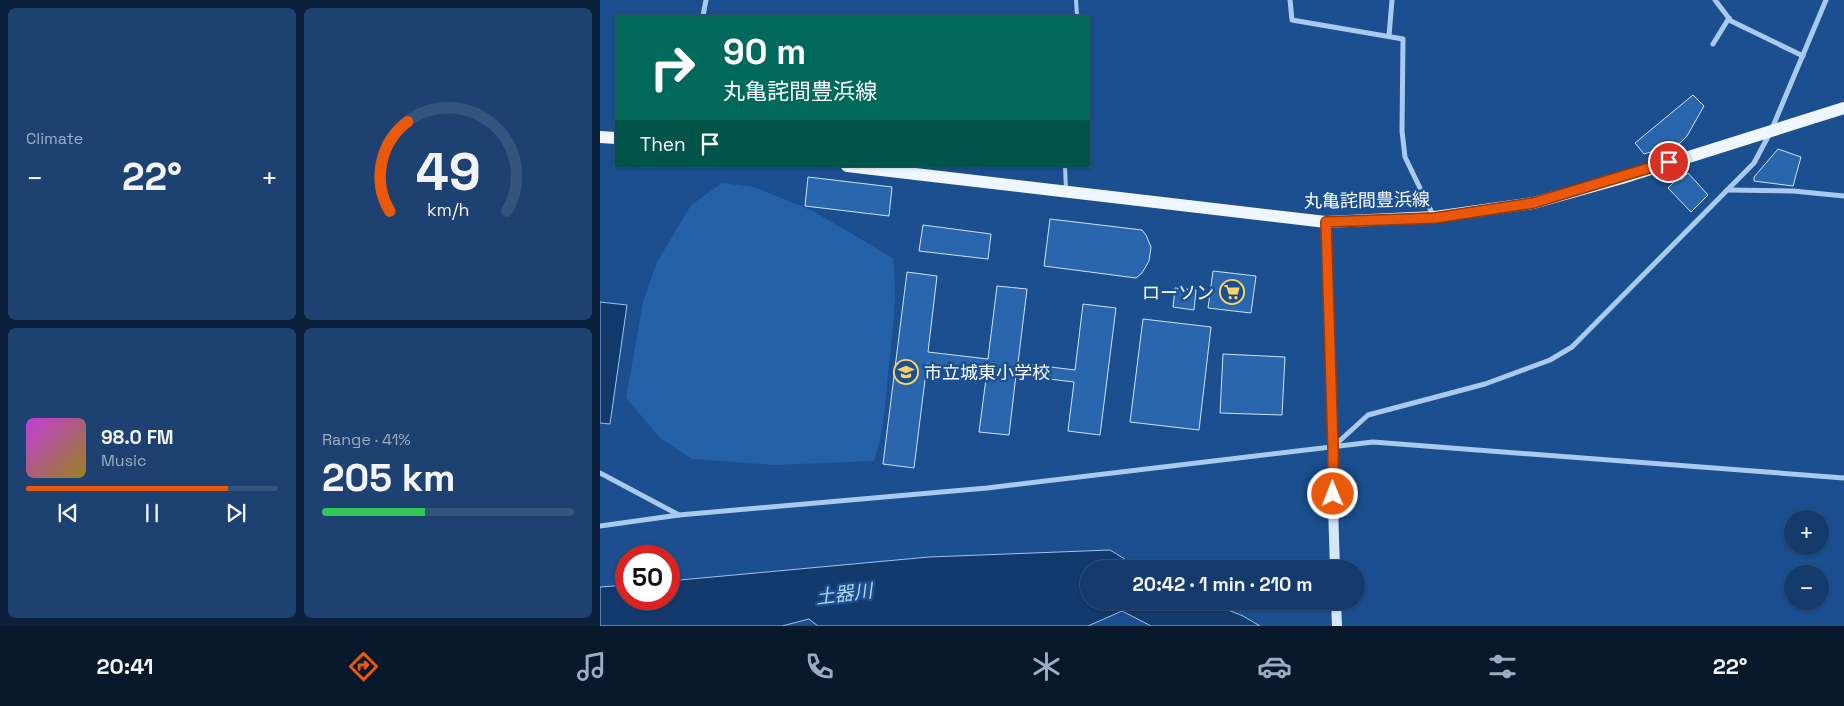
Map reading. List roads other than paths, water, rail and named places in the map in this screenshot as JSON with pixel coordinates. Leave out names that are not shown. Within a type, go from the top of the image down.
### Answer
[{"type":"main road","name":"丸亀詫間豊浜線","points":[[856,167],[1326,222],[1435,218],[1533,203],[1844,108]]},
{"type":"main road","points":[[600,137],[615,138]]},
{"type":"main road","points":[[1326,222],[1335,560]]},
{"type":"main road","points":[[1336,610],[1336,626]]},
{"type":"street","points":[[704,15],[706,0]]},
{"type":"street","points":[[1290,0],[1292,20],[1403,39],[1402,131],[1405,157],[1419,182],[1435,218]]},
{"type":"street","points":[[1389,36],[1392,0]]},
{"type":"street","points":[[1716,0],[1731,21],[1803,56]]},
{"type":"street","points":[[1333,447],[1368,414],[1485,384],[1550,360],[1572,347],[1754,163],[1771,131],[1826,0]]},
{"type":"street","points":[[1713,44],[1729,18]]},
{"type":"street","points":[[1727,190],[1793,191],[1844,196]]},
{"type":"street","points":[[600,526],[679,515],[988,488],[1373,442],[1844,478]]},
{"type":"street","points":[[600,473],[679,515]]},
{"type":"lane","points":[[1076,0],[1077,15]]},
{"type":"lane","points":[[1065,167],[1066,193]]},
{"type":"water","points":[[600,302],[627,305],[610,424],[600,423]]},
{"type":"water","name":"土器川","points":[[1110,550],[1126,560],[1080,560],[1080,610],[1228,610],[1260,626],[1151,626],[1122,611],[1088,626],[818,626],[809,619],[782,626],[600,626],[600,587],[615,586],[615,610],[680,610],[680,580],[929,557]]},
{"type":"place","name":"ローソン","points":[[1232,292]]},
{"type":"place","name":"市立城東小学校","points":[[906,372]]}]
